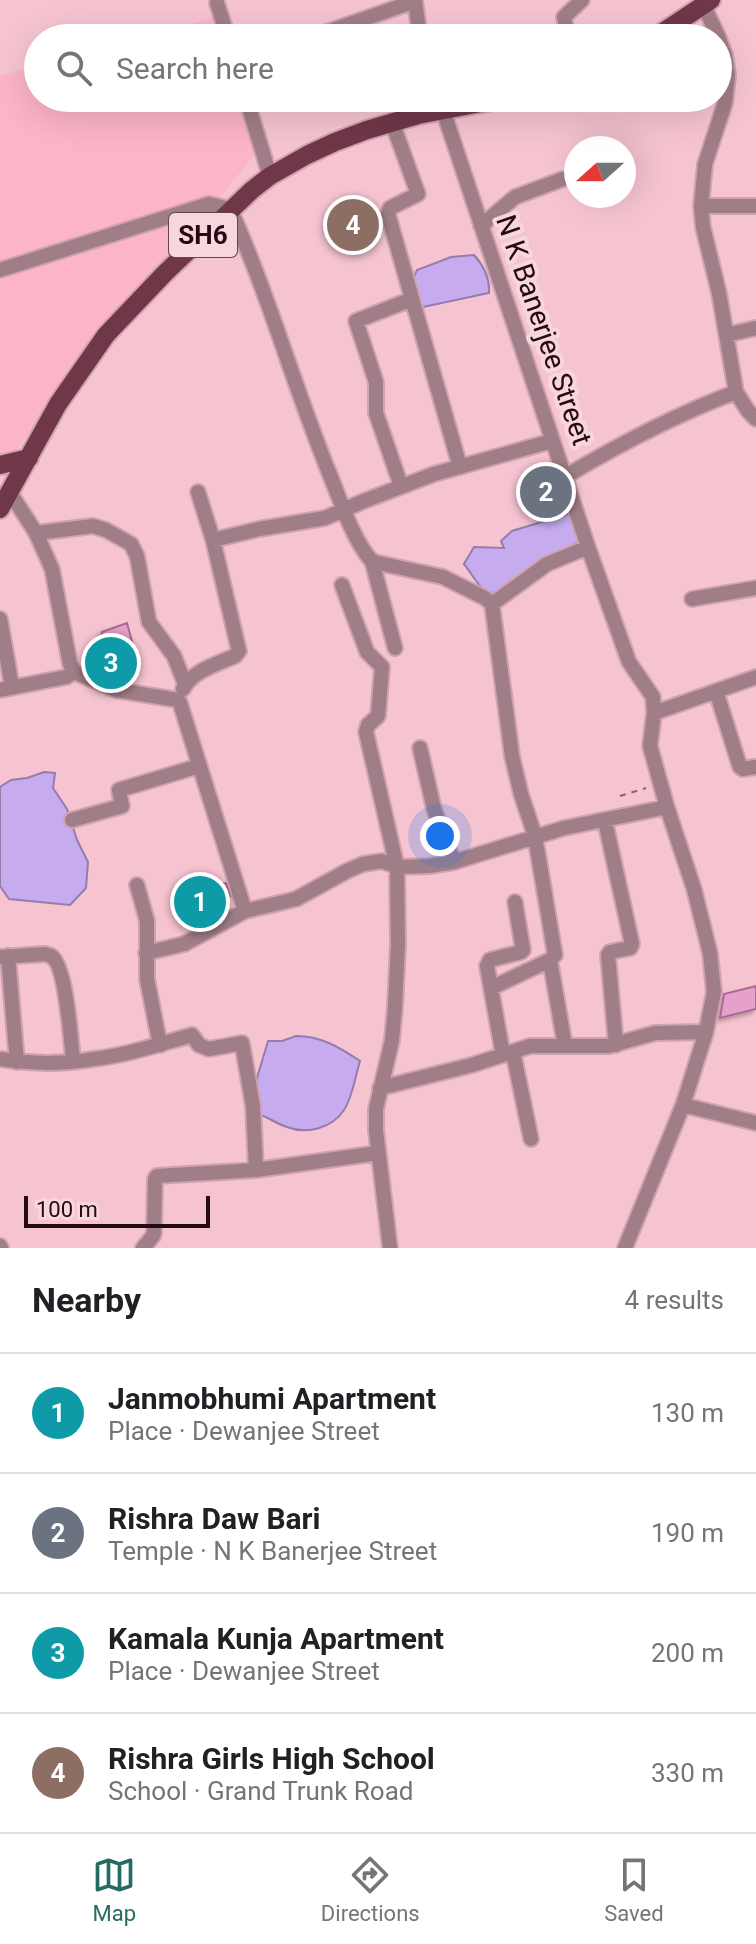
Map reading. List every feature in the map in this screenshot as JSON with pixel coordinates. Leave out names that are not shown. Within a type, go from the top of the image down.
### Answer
[{"type":"main road","points":[[674,24],[705,2]]},
{"type":"main road","name":"SH6","points":[[0,509],[58,404],[106,335],[230,209],[270,176],[307,155],[419,112]]},
{"type":"main road","points":[[0,465],[29,458]]},
{"type":"street","points":[[349,24],[415,0],[418,24]]},
{"type":"street","points":[[565,24],[564,17],[582,0]]},
{"type":"street","points":[[705,2],[713,24]]},
{"type":"street","points":[[217,3],[224,24]]},
{"type":"street","points":[[250,112],[270,176]]},
{"type":"street","name":"N K Banerjee Street","points":[[444,112],[629,662],[653,697],[650,746],[694,889],[710,953],[714,992],[706,1032],[683,1105],[625,1248]]},
{"type":"street","points":[[722,112],[702,179],[703,227],[736,392],[756,419]]},
{"type":"street","points":[[392,122],[418,193],[387,211],[460,467]]},
{"type":"street","points":[[481,226],[515,197],[563,179]]},
{"type":"street","points":[[0,270],[209,204],[230,209],[251,256],[344,510],[372,561],[395,648]]},
{"type":"street","points":[[701,206],[756,206]]},
{"type":"street","points":[[401,486],[377,415],[375,376],[356,321],[412,299]]},
{"type":"street","points":[[726,335],[756,328]]},
{"type":"street","points":[[566,476],[626,442],[736,392]]},
{"type":"street","points":[[213,540],[325,518],[401,486],[552,441]]},
{"type":"street","points":[[9,491],[36,533],[52,569],[74,672],[116,690],[178,700],[182,706],[245,911]]},
{"type":"street","points":[[178,700],[185,684],[197,674],[235,656],[239,651],[213,540],[198,492]]},
{"type":"street","points":[[36,533],[93,526],[131,544],[137,556],[149,622],[172,652],[185,684]]},
{"type":"street","points":[[492,604],[535,571],[560,557],[588,547]]},
{"type":"street","points":[[372,561],[443,577],[492,604],[512,756],[535,836],[555,955],[491,988]]},
{"type":"street","points":[[342,585],[367,652],[382,667],[378,716],[368,725],[366,732],[397,867],[395,1007],[392,1040],[376,1109],[378,1153],[390,1248]]},
{"type":"street","points":[[692,599],[756,588]]},
{"type":"street","points":[[0,619],[6,688],[66,677],[74,672]]},
{"type":"street","points":[[654,713],[756,677]]},
{"type":"street","points":[[716,691],[740,767],[756,767]]},
{"type":"street","points":[[420,748],[434,809],[454,862]]},
{"type":"street","points":[[72,820],[122,806],[119,790],[199,766]]},
{"type":"street","points":[[146,953],[184,944],[245,911],[291,901],[354,867],[382,861],[397,867],[454,862],[564,828],[667,807]]},
{"type":"street","points":[[605,821],[632,944],[630,948],[608,955],[616,1045]]},
{"type":"street","points":[[137,885],[147,921],[149,989],[160,1045]]},
{"type":"street","points":[[515,902],[523,950],[489,961],[487,966],[531,1139]]},
{"type":"street","points":[[17,1062],[4,956],[45,954],[56,961],[65,991],[73,1060]]},
{"type":"street","points":[[550,960],[565,1046]]},
{"type":"street","points":[[380,1088],[472,1065],[530,1046],[616,1045],[655,1033],[706,1032]]},
{"type":"street","points":[[0,1059],[17,1062],[94,1060],[190,1035],[199,1045],[209,1049],[243,1044],[253,1106],[256,1170]]},
{"type":"street","points":[[683,1105],[756,1123]]},
{"type":"street","points":[[143,1248],[154,1232],[157,1176],[256,1170],[378,1153]]},
{"type":"path","points":[[620,796],[660,783]]},
{"type":"shaded area","points":[[214,18],[216,24],[192,24]]},
{"type":"shaded area","points":[[24,69],[24,112],[242,112],[255,154],[0,470],[0,76]]},
{"type":"shaded area","points":[[474,255],[486,272],[489,293],[418,308],[412,281],[417,270],[451,257]]},
{"type":"shaded area","points":[[571,513],[582,539],[499,594],[483,589],[464,564],[474,547],[504,548],[501,541],[512,531]]},
{"type":"shaded area","points":[[44,772],[55,773],[53,788],[67,809],[88,862],[86,888],[70,905],[9,899],[0,886],[0,787],[11,780]]},
{"type":"shaded area","points":[[296,1036],[330,1043],[360,1061],[344,1110],[333,1121],[311,1130],[287,1127],[258,1114],[257,1078],[268,1041],[282,1041]]},
{"type":"building","points":[[127,623],[134,649],[117,651],[117,680],[106,674],[102,632]]},
{"type":"building","points":[[211,878],[216,886],[226,883],[230,896],[190,910],[182,886]]},
{"type":"building","points":[[756,986],[756,1009],[720,1018],[724,994]]},
{"type":"place","name":"Rishra Girls High School","points":[[353,225]]},
{"type":"place","name":"Rishra Daw Bari","points":[[546,492]]},
{"type":"place","name":"Kamala Kunja Apartment","points":[[111,663]]},
{"type":"place","name":"Janmobhumi Apartment","points":[[200,902]]}]
